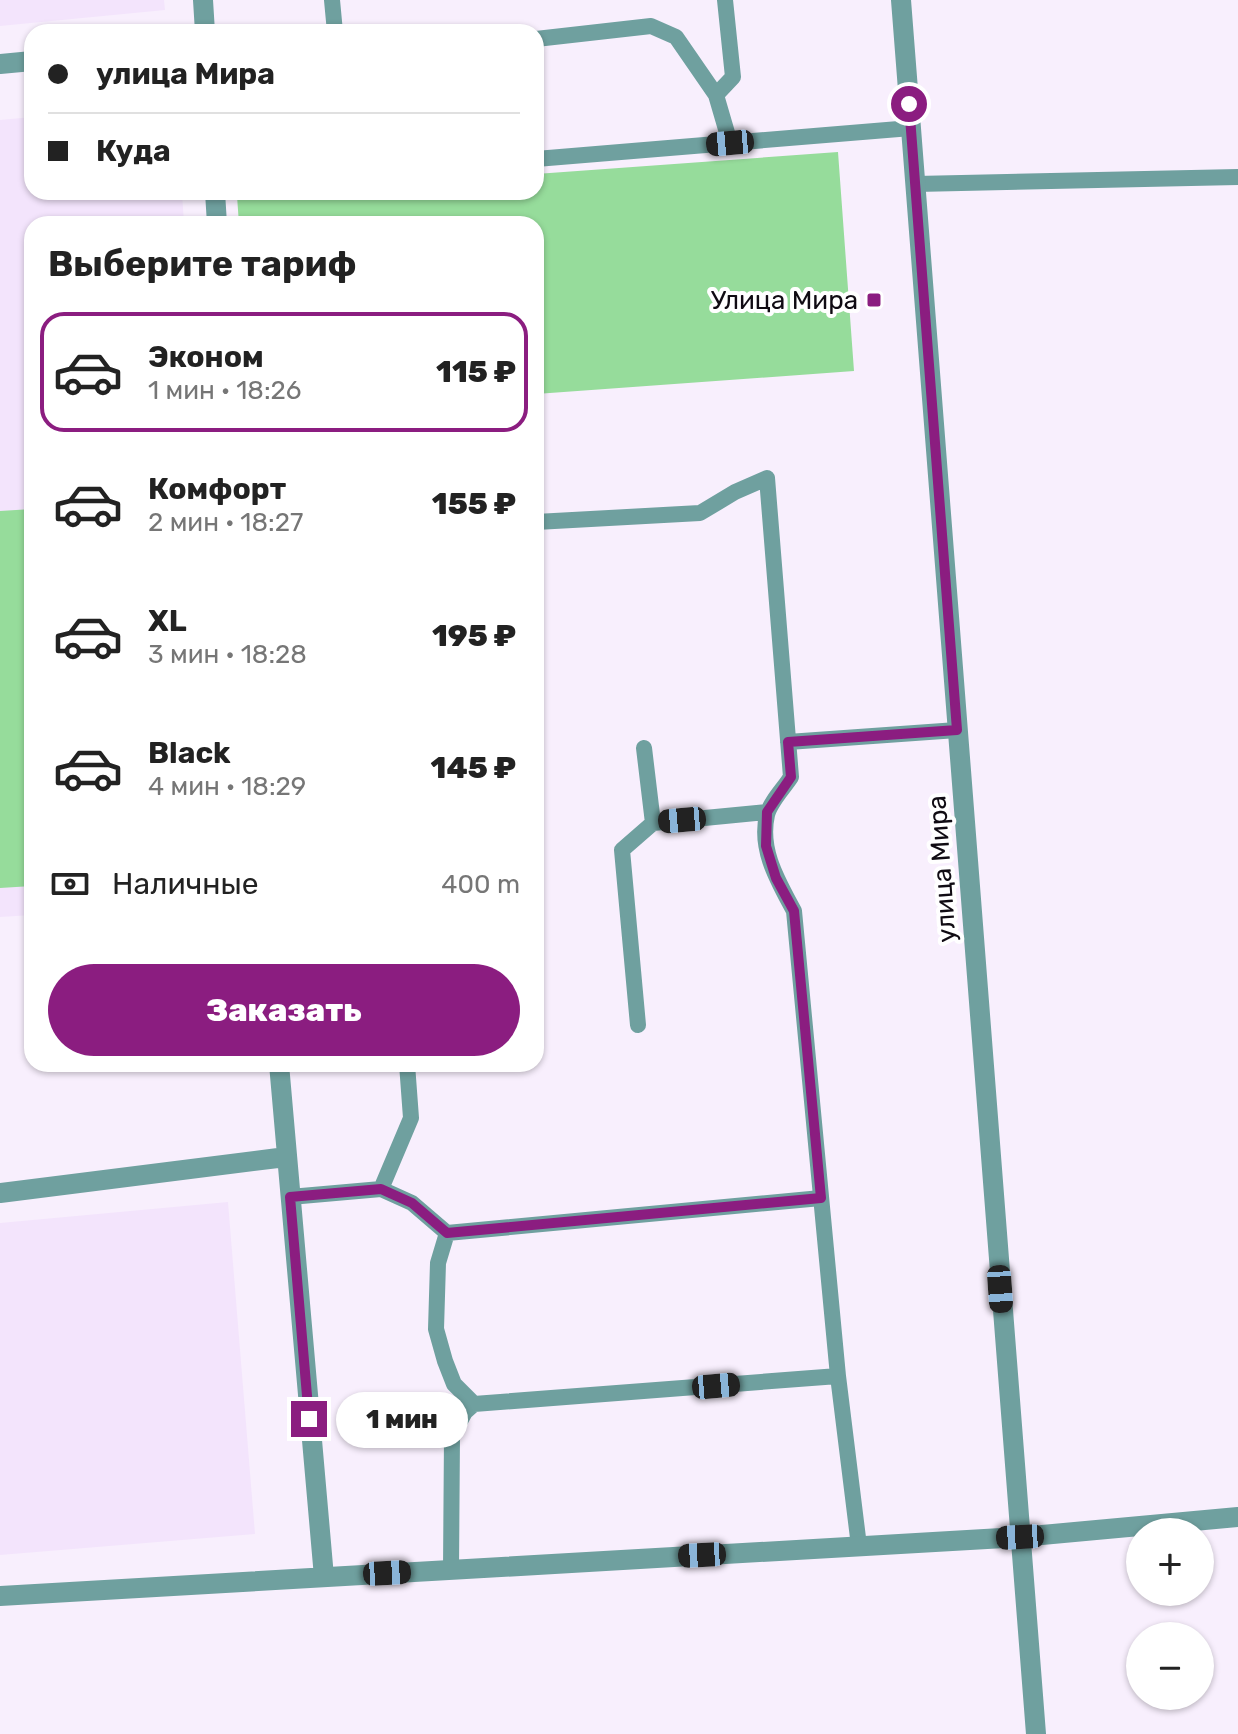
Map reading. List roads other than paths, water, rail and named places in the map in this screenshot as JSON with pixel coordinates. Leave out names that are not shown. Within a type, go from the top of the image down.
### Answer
[{"type":"street","points":[[203,0],[204,24]]},
{"type":"street","name":"улица Мира","points":[[901,0],[1036,1734]]},
{"type":"street","points":[[0,64],[24,62]]},
{"type":"street","points":[[280,1072],[324,1577]]},
{"type":"street","points":[[0,1193],[286,1157]]},
{"type":"street","points":[[0,1596],[1020,1537],[1238,1517]]},
{"type":"lane","points":[[332,0],[334,24]]},
{"type":"lane","points":[[716,95],[733,77],[725,0]]},
{"type":"lane","points":[[544,38],[651,26],[676,37],[716,95],[730,143]]},
{"type":"lane","points":[[544,158],[911,128]]},
{"type":"lane","points":[[916,184],[1238,177]]},
{"type":"lane","points":[[544,522],[700,513],[735,492],[767,478],[791,777],[767,812],[766,846],[776,878],[794,911],[838,1376],[859,1546]]},
{"type":"lane","points":[[788,742],[957,730]]},
{"type":"lane","points":[[644,748],[653,823]]},
{"type":"lane","points":[[638,1025],[622,850],[653,823],[767,812]]},
{"type":"lane","points":[[381,1189],[411,1118],[408,1072]]},
{"type":"lane","points":[[290,1197],[381,1189],[412,1203],[447,1233],[821,1198]]},
{"type":"lane","points":[[447,1233],[438,1263],[436,1329],[454,1384],[474,1404]]},
{"type":"lane","points":[[451,1569],[452,1436],[465,1412],[474,1404],[838,1376]]},
{"type":"place","name":"Улица Мира","points":[[874,300]]}]
